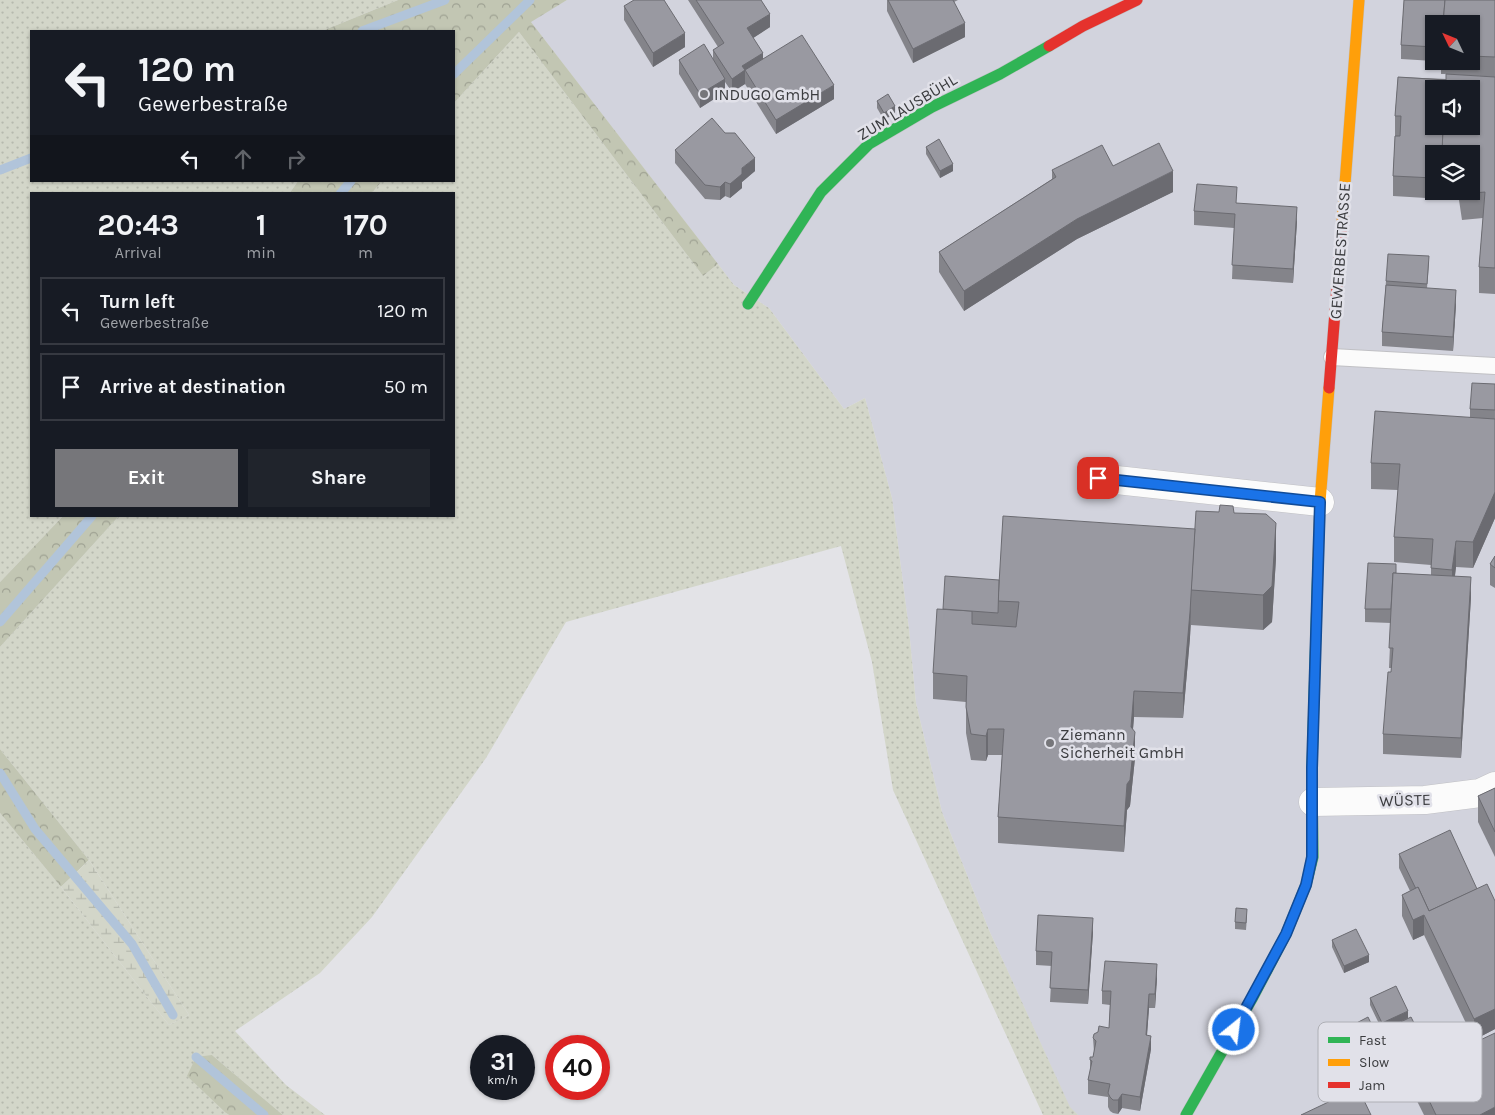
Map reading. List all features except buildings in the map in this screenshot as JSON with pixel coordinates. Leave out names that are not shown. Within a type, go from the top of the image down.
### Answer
[{"type":"street","name":"ZUM LAUSBÜHL","points":[[748,304],[821,192],[870,144],[932,107],[1000,74],[1083,26],[1137,0]]},
{"type":"street","name":"GEWERBESTRASSE","points":[[1186,1115],[1253,997],[1286,934],[1303,893],[1312,857],[1312,768],[1320,502],[1359,0]]},
{"type":"street","points":[[1098,478],[1320,502]]},
{"type":"street","name":"WÜSTE","points":[[1313,802],[1425,800],[1480,793],[1495,786]]},
{"type":"lane","points":[[1332,357],[1495,366]]},
{"type":"shaded area","points":[[567,0],[1495,0],[1495,1115],[1078,1115],[1070,1108],[989,930],[942,812],[916,703],[909,629],[892,498],[865,398],[844,409],[769,308],[734,285],[530,21]]},
{"type":"green space","points":[[0,0],[398,0],[324,30],[30,30],[30,156],[0,168]]},
{"type":"green space","points":[[398,0],[567,0],[531,22],[718,264],[703,276],[519,32],[455,102],[455,30],[324,30]]},
{"type":"green space","points":[[519,32],[703,276],[718,264],[734,285],[769,308],[844,409],[865,398],[892,498],[909,629],[916,703],[942,812],[989,930],[1070,1107],[1078,1115],[1043,1115],[893,790],[872,662],[841,546],[566,622],[486,758],[372,917],[320,973],[235,1031],[286,1085],[325,1115],[283,1115],[212,1055],[226,1113],[229,1115],[0,1115],[0,813],[61,887],[169,1025],[189,1015],[89,860],[0,749],[0,647],[118,517],[455,517],[455,192],[373,192],[381,182],[455,182],[455,102]]},
{"type":"green space","points":[[30,160],[30,182],[297,182],[290,192],[30,192],[30,517],[62,517],[0,582],[0,172]]},
{"type":"green space","points":[[297,182],[381,182],[373,192],[290,192]]},
{"type":"green space","points":[[62,517],[118,517],[0,647],[0,582]]},
{"type":"green space","points":[[0,749],[89,860],[61,887],[0,813]]},
{"type":"green space","points":[[89,860],[189,1015],[169,1025],[61,887]]},
{"type":"green space","points":[[212,1055],[283,1115],[229,1115],[226,1113],[187,1076],[196,1057]]},
{"type":"waterway","points":[[365,30],[445,0]]},
{"type":"waterway","points":[[455,73],[530,0]]},
{"type":"waterway","points":[[0,170],[30,158]]},
{"type":"waterway","points":[[342,192],[350,182]]},
{"type":"waterway","points":[[0,622],[91,517]]},
{"type":"waterway","points":[[0,773],[35,829],[132,944],[173,1015]]},
{"type":"waterway","points":[[196,1057],[264,1115]]},
{"type":"traffic: fast","points":[[748,304],[821,192],[869,144],[932,107],[1000,74],[1049,46]]},
{"type":"traffic: fast","points":[[1186,1115],[1253,997],[1286,934],[1306,885],[1313,857],[1312,768],[1318,559]]},
{"type":"traffic: slow","points":[[1342,223],[1359,0]]},
{"type":"traffic: slow","points":[[1318,559],[1320,502],[1329,388]]},
{"type":"traffic: jam","points":[[1049,46],[1083,26],[1137,0]]},
{"type":"traffic: jam","points":[[1329,388],[1342,223]]},
{"type":"place","name":"INDUGO GmbH","points":[[704,94]]},
{"type":"place","name":"Ziemann Sicherheit GmbH","points":[[1050,743]]},
{"type":"route","points":[[1098,478],[1320,502],[1312,768],[1312,857],[1306,885],[1286,934],[1234,1030]]}]
